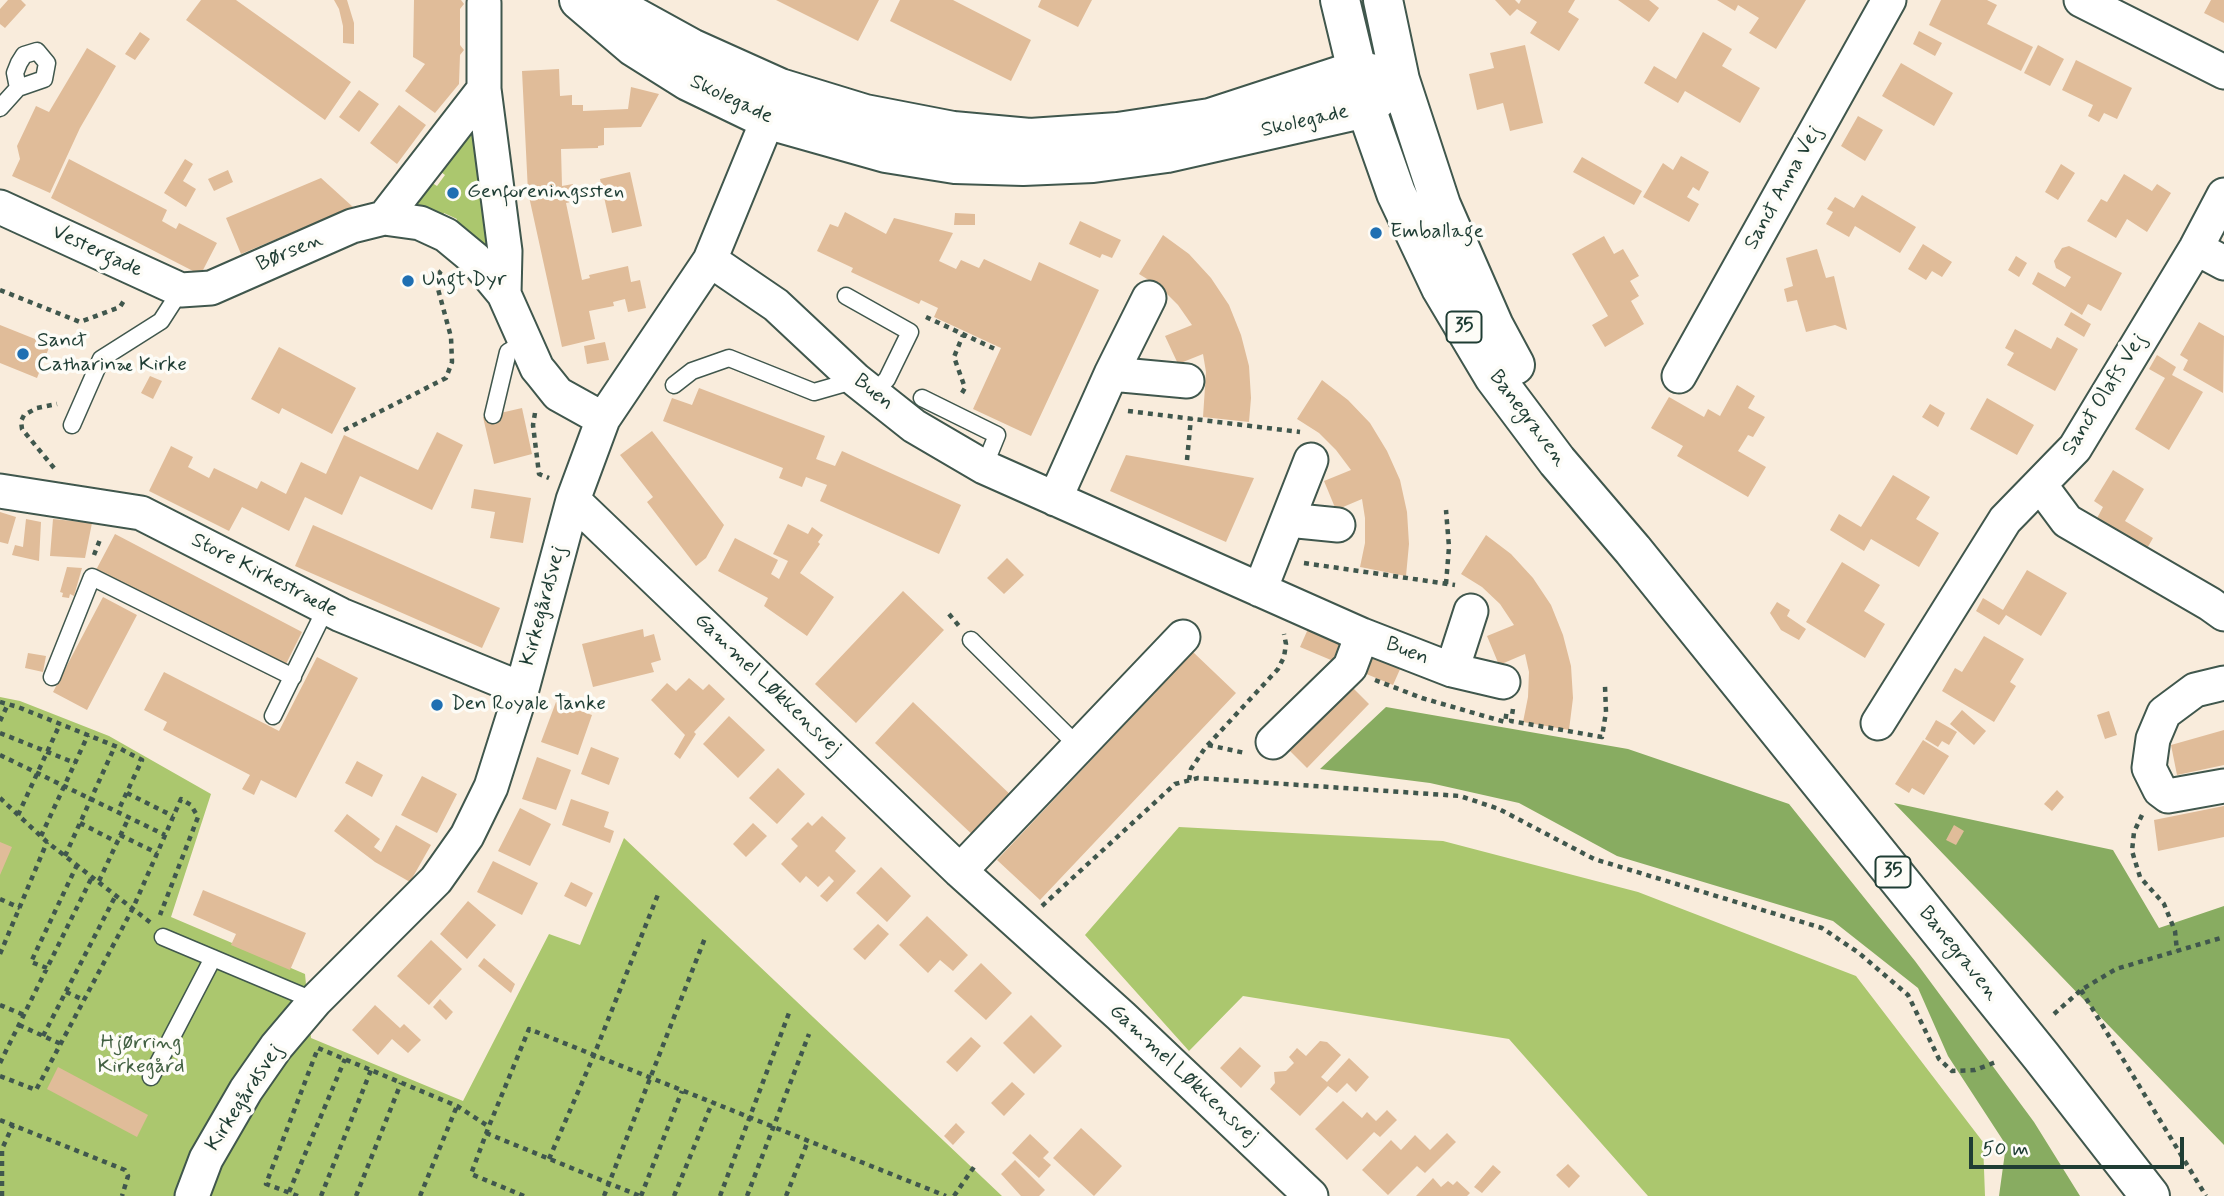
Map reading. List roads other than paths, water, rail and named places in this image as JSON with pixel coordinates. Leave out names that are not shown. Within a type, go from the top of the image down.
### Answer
[{"type":"main road","name":"Skolegade","points":[[579,0],[635,47],[688,81],[775,104],[865,114],[953,131],[1030,138],[1118,132],[1210,118],[1357,70]]},
{"type":"main road","name":"Skolegade","points":[[605,0],[691,48],[775,104],[886,153],[955,164],[1023,166],[1093,163],[1167,153],[1366,108],[1400,80]]},
{"type":"main road","name":"Banegraven","points":[[1340,0],[1366,108],[1396,193],[1435,276],[1494,377],[1557,461],[1633,550],[2041,1056],[2150,1196]]},
{"type":"main road","name":"Banegraven","points":[[1383,0],[1400,80],[1441,205],[1494,326],[1558,441],[1633,550]]},
{"type":"main road","points":[[1357,70],[1400,80]]},
{"type":"street","name":"Sanct Anna Vej","points":[[1679,376],[1889,0]]},
{"type":"street","points":[[2081,0],[2224,72]]},
{"type":"street","name":"Børsen","points":[[484,3],[484,89],[505,251],[504,294]]},
{"type":"street","points":[[384,218],[484,89]]},
{"type":"street","name":"Kirkegårdsvej","points":[[192,1196],[206,1159],[246,1090],[275,1047],[315,1001],[436,880],[467,836],[491,787],[522,689],[575,494],[603,419],[710,260],[775,104]]},
{"type":"street","name":"Sanct Olafs Vej","points":[[1878,723],[2005,520],[2041,486],[2075,448],[2210,256],[2224,195]]},
{"type":"street","name":"Vestergade","points":[[0,207],[142,273],[189,290]]},
{"type":"street","name":"Børsen","points":[[189,290],[211,288],[352,226],[384,218],[420,223],[446,235],[475,259],[504,294],[542,374],[558,394],[603,419]]},
{"type":"street","name":"Buen","points":[[710,260],[776,305],[864,387],[914,426],[984,467],[1362,635],[1452,670],[1503,682]]},
{"type":"street","points":[[1055,499],[1111,374],[1149,298]]},
{"type":"street","points":[[1111,374],[1187,381]]},
{"type":"street","points":[[1260,590],[1311,460]]},
{"type":"street","points":[[2041,486],[2067,521],[2224,614]]},
{"type":"street","name":"Store Kirkestræde","points":[[0,491],[141,513],[326,608],[522,689]]},
{"type":"street","name":"Gammel Løkkensvej","points":[[575,494],[960,872],[1131,1025],[1311,1196]]},
{"type":"street","points":[[1287,520],[1338,525]]},
{"type":"street","name":"Buen","points":[[1452,670],[1471,611]]},
{"type":"street","name":"Buen","points":[[1273,742],[1350,667],[1362,635]]},
{"type":"street","points":[[960,872],[1183,638]]},
{"type":"street","points":[[2224,683],[2195,690],[2164,713],[2153,740],[2149,768],[2160,790],[2168,796],[2224,786]]},
{"type":"lane","points":[[0,108],[18,88]]},
{"type":"lane","points":[[72,425],[101,359],[160,321],[189,290]]},
{"type":"lane","points":[[674,385],[692,371],[729,358],[814,392],[864,387],[887,379],[910,332],[846,296]]},
{"type":"lane","points":[[494,415],[508,352],[526,342]]},
{"type":"lane","points":[[922,398],[997,435],[984,467]]},
{"type":"lane","points":[[52,677],[92,577],[293,677]]},
{"type":"lane","points":[[273,716],[326,608]]},
{"type":"lane","points":[[971,640],[1079,747]]},
{"type":"lane","points":[[163,937],[315,1001]]},
{"type":"lane","points":[[151,1077],[212,958]]},
{"type":"place","name":"Genforeningssten","points":[[453,193]]},
{"type":"place","name":"Emballage","points":[[1376,233]]},
{"type":"place","name":"Ungt Dyr","points":[[408,281]]},
{"type":"place","name":"Sanct Catharinæ Kirke","points":[[23,354]]},
{"type":"place","name":"Den Royale Tanke","points":[[437,705]]},
{"type":"park label","name":"Hjørring Kirkegård","points":[[141,1056]]}]
